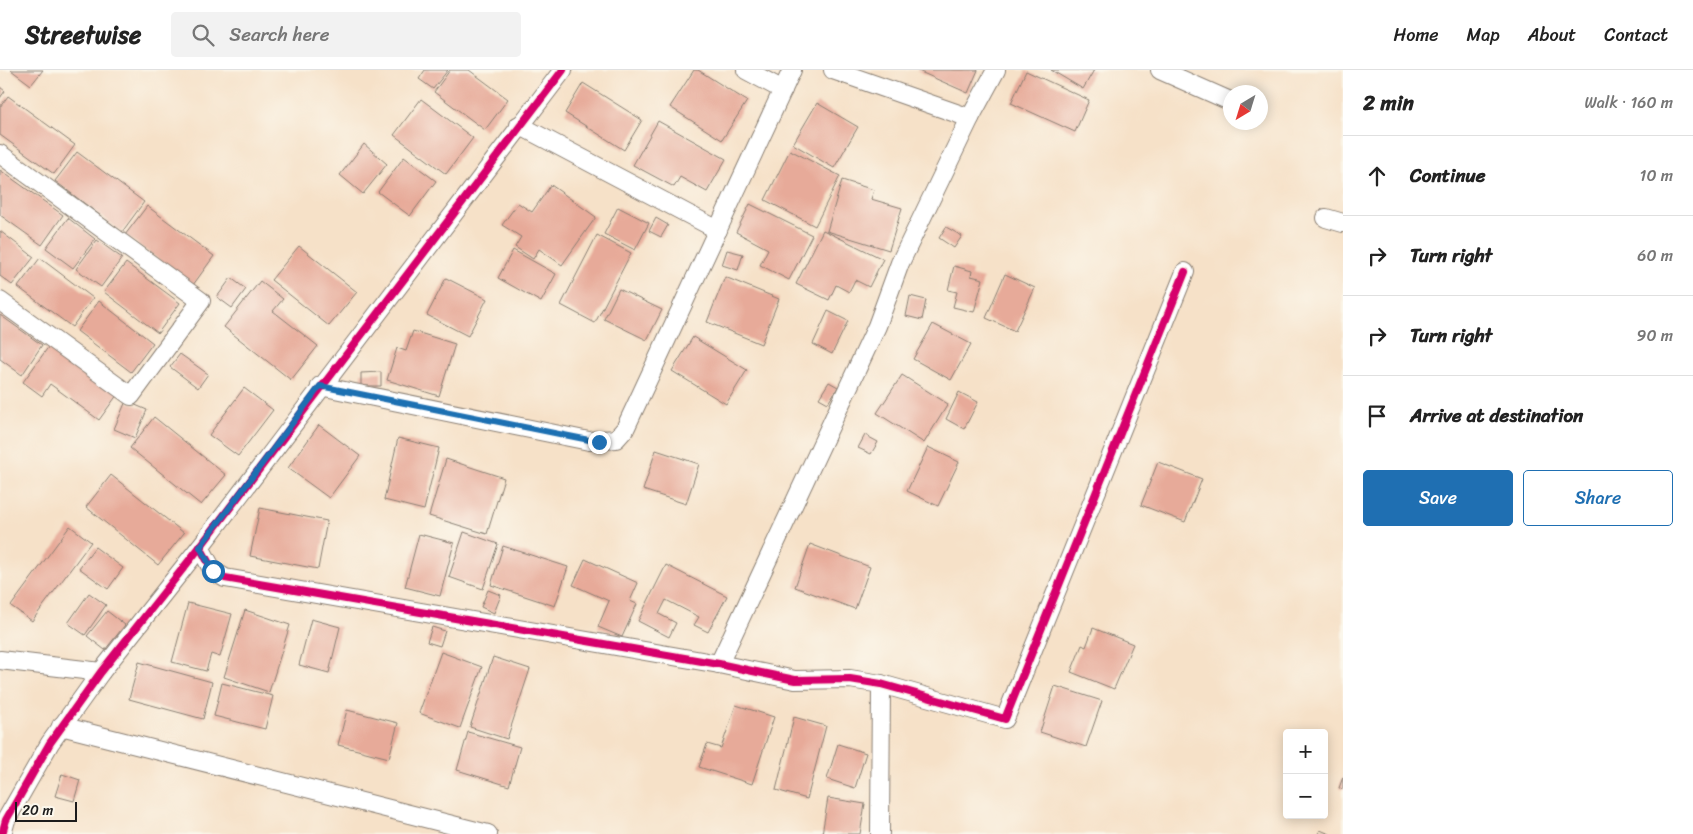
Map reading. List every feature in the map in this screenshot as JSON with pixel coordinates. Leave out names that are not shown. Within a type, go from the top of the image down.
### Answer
[{"type":"street","points":[[2,834],[6,820],[61,726],[101,672],[200,547],[320,386],[563,70]]},
{"type":"street","points":[[746,70],[783,90]]},
{"type":"street","points":[[320,386],[589,441],[616,439],[625,429],[792,70]]},
{"type":"street","points":[[833,70],[970,118]]},
{"type":"street","points":[[719,664],[876,326],[900,263],[970,118],[996,70]]},
{"type":"street","points":[[1160,70],[1223,98]]},
{"type":"street","points":[[519,126],[718,230]]},
{"type":"street","points":[[0,154],[201,301],[131,396],[0,301]]},
{"type":"street","points":[[200,547],[213,571],[225,578],[719,664],[795,680],[850,679],[881,684],[1005,719],[1185,272]]},
{"type":"street","points":[[0,660],[101,672]]},
{"type":"street","points":[[880,834],[881,684]]},
{"type":"street","points":[[61,726],[488,834]]},
{"type":"building","points":[[11,70],[43,70],[31,85]]},
{"type":"building","points":[[425,70],[448,70],[433,89],[419,79]]},
{"type":"building","points":[[450,70],[469,70],[508,99],[485,130],[434,92]]},
{"type":"building","points":[[694,70],[698,70],[747,101],[722,140],[670,107]]},
{"type":"building","points":[[916,70],[978,70],[968,93]]},
{"type":"building","points":[[1051,70],[1094,70],[1083,89]]},
{"type":"building","points":[[1026,71],[1089,100],[1075,132],[1011,103]]},
{"type":"building","points":[[583,83],[642,120],[624,150],[565,113]]},
{"type":"building","points":[[0,87],[5,91],[0,98]]},
{"type":"building","points":[[8,96],[75,145],[54,174],[0,135],[0,107]]},
{"type":"building","points":[[421,99],[473,138],[446,174],[394,135]]},
{"type":"building","points":[[817,103],[858,127],[834,168],[793,144]]},
{"type":"building","points":[[658,121],[726,159],[707,192],[680,177],[674,187],[633,165]]},
{"type":"building","points":[[364,144],[387,164],[363,194],[340,175]]},
{"type":"building","points":[[790,150],[840,176],[815,226],[765,200]]},
{"type":"building","points":[[77,152],[144,202],[122,232],[55,181]]},
{"type":"building","points":[[404,157],[436,181],[410,216],[378,192]]},
{"type":"building","points":[[0,170],[63,215],[42,245],[0,215]]},
{"type":"building","points":[[842,180],[874,190],[871,199],[902,208],[889,250],[827,231]]},
{"type":"building","points":[[551,185],[596,217],[562,265],[539,249],[533,259],[515,247],[521,237],[502,225],[518,203],[532,212]]},
{"type":"building","points":[[750,204],[812,235],[789,280],[760,265],[768,249],[736,232]]},
{"type":"building","points":[[147,206],[214,256],[193,285],[125,235]]},
{"type":"building","points":[[618,207],[649,223],[635,250],[604,234]]},
{"type":"building","points":[[68,218],[95,239],[73,268],[46,248]]},
{"type":"building","points":[[656,218],[668,225],[661,237],[649,231]]},
{"type":"building","points":[[946,227],[962,236],[954,248],[939,238]]},
{"type":"building","points":[[823,230],[883,259],[869,287],[855,280],[849,292],[836,285],[829,300],[796,284]]},
{"type":"building","points":[[0,231],[34,257],[12,285],[0,276]]},
{"type":"building","points":[[597,235],[631,253],[595,323],[561,305]]},
{"type":"building","points":[[97,240],[122,258],[101,287],[76,269]]},
{"type":"building","points":[[299,246],[357,292],[329,326],[271,280]]},
{"type":"building","points":[[513,250],[556,274],[541,302],[498,278]]},
{"type":"building","points":[[727,250],[743,254],[738,270],[722,265]]},
{"type":"building","points":[[40,258],[93,298],[72,327],[18,287]]},
{"type":"building","points":[[126,263],[180,303],[158,333],[104,292]]},
{"type":"building","points":[[954,266],[972,271],[971,276],[983,279],[974,312],[953,307],[957,292],[948,290]]},
{"type":"building","points":[[1005,274],[1035,288],[1015,331],[986,318]]},
{"type":"building","points":[[725,277],[779,299],[761,344],[707,322]]},
{"type":"building","points":[[231,278],[246,289],[232,308],[217,297]]},
{"type":"building","points":[[446,278],[487,299],[468,336],[427,315]]},
{"type":"building","points":[[260,281],[283,299],[273,311],[318,346],[291,380],[224,327]]},
{"type":"building","points":[[619,289],[662,310],[647,340],[604,319]]},
{"type":"building","points":[[910,296],[926,300],[922,320],[906,316]]},
{"type":"building","points":[[99,301],[153,343],[131,372],[77,331]]},
{"type":"building","points":[[828,311],[848,321],[832,354],[813,344]]},
{"type":"building","points":[[0,315],[42,345],[22,375],[0,359]]},
{"type":"building","points":[[933,324],[971,344],[951,380],[913,359]]},
{"type":"building","points":[[413,331],[455,344],[439,396],[387,380],[397,348],[406,351]]},
{"type":"building","points":[[693,337],[747,370],[726,404],[672,371]]},
{"type":"building","points":[[52,342],[120,391],[99,420],[50,384],[42,396],[23,382]]},
{"type":"building","points":[[180,354],[208,374],[198,388],[170,367]]},
{"type":"building","points":[[381,372],[381,386],[361,386],[361,373]]},
{"type":"building","points":[[902,375],[948,404],[924,443],[877,413]]},
{"type":"building","points":[[829,382],[838,387],[828,403],[819,398]]},
{"type":"building","points":[[244,388],[273,410],[238,456],[209,435]]},
{"type":"building","points":[[959,392],[978,402],[964,429],[946,419]]},
{"type":"building","points":[[126,401],[147,410],[135,438],[114,429]]},
{"type":"building","points":[[154,417],[226,475],[201,505],[130,448]]},
{"type":"building","points":[[319,425],[360,456],[329,498],[288,468]]},
{"type":"building","points":[[865,435],[878,442],[871,454],[858,448]]},
{"type":"building","points":[[398,438],[439,448],[424,510],[384,500]]},
{"type":"building","points":[[928,447],[959,462],[938,506],[907,491]]},
{"type":"building","points":[[656,450],[699,464],[686,504],[643,490]]},
{"type":"building","points":[[446,459],[504,478],[487,534],[429,516]]},
{"type":"building","points":[[1158,462],[1202,479],[1185,522],[1141,505]]},
{"type":"building","points":[[111,475],[184,533],[158,565],[86,507]]},
{"type":"building","points":[[260,508],[327,521],[318,569],[250,556]]},
{"type":"building","points":[[70,526],[91,542],[32,621],[11,606]]},
{"type":"building","points":[[464,532],[498,544],[483,589],[449,577]]},
{"type":"building","points":[[419,534],[454,543],[440,596],[405,587]]},
{"type":"building","points":[[810,544],[870,567],[855,609],[795,587]]},
{"type":"building","points":[[503,546],[568,567],[555,606],[491,585]]},
{"type":"building","points":[[95,547],[123,568],[108,589],[79,568]]},
{"type":"building","points":[[585,559],[638,583],[630,601],[637,604],[622,637],[598,627],[609,601],[573,585]]},
{"type":"building","points":[[666,565],[727,596],[708,632],[694,625],[699,617],[666,600],[659,614],[676,623],[669,637],[638,621]]},
{"type":"building","points":[[488,590],[501,595],[494,613],[481,607]]},
{"type":"building","points":[[89,593],[106,605],[85,635],[68,623]]},
{"type":"building","points":[[188,603],[232,614],[220,657],[211,654],[206,671],[172,662]]},
{"type":"building","points":[[245,610],[290,625],[269,692],[224,677]]},
{"type":"building","points":[[107,611],[125,625],[105,650],[87,636]]},
{"type":"building","points":[[311,619],[340,627],[329,673],[299,665]]},
{"type":"building","points":[[432,627],[445,631],[440,646],[427,642]]},
{"type":"building","points":[[1093,628],[1133,644],[1114,689],[1071,672],[1082,645],[1086,647]]},
{"type":"building","points":[[441,652],[482,667],[460,728],[419,713]]},
{"type":"building","points":[[493,657],[530,669],[507,739],[470,727]]},
{"type":"building","points":[[139,662],[212,682],[203,719],[129,699]]},
{"type":"building","points":[[222,683],[273,696],[265,729],[214,716]]},
{"type":"building","points":[[1055,686],[1102,701],[1086,747],[1040,732]]},
{"type":"building","points":[[736,705],[774,717],[752,784],[699,767],[707,744],[721,748]]},
{"type":"building","points":[[347,710],[398,723],[389,758],[338,745]]},
{"type":"building","points":[[794,717],[826,726],[807,799],[776,790]]},
{"type":"building","points":[[468,732],[520,747],[509,786],[457,770]]},
{"type":"building","points":[[838,744],[866,753],[855,788],[827,779]]},
{"type":"building","points":[[62,774],[80,780],[74,801],[55,796]]},
{"type":"building","points":[[1343,777],[1343,789],[1339,788]]},
{"type":"building","points":[[828,798],[865,804],[860,834],[822,834]]},
{"type":"building","points":[[1320,830],[1330,834],[1318,834]]},
{"type":"cycle path","points":[[2,834],[6,820],[50,743],[101,672],[200,547],[563,70]]},
{"type":"cycle path","points":[[200,547],[213,571],[225,578],[719,664],[795,680],[850,679],[881,684],[1005,719],[1185,272]]},
{"type":"route","points":[[213,571],[200,547],[320,386],[599,442]]}]
